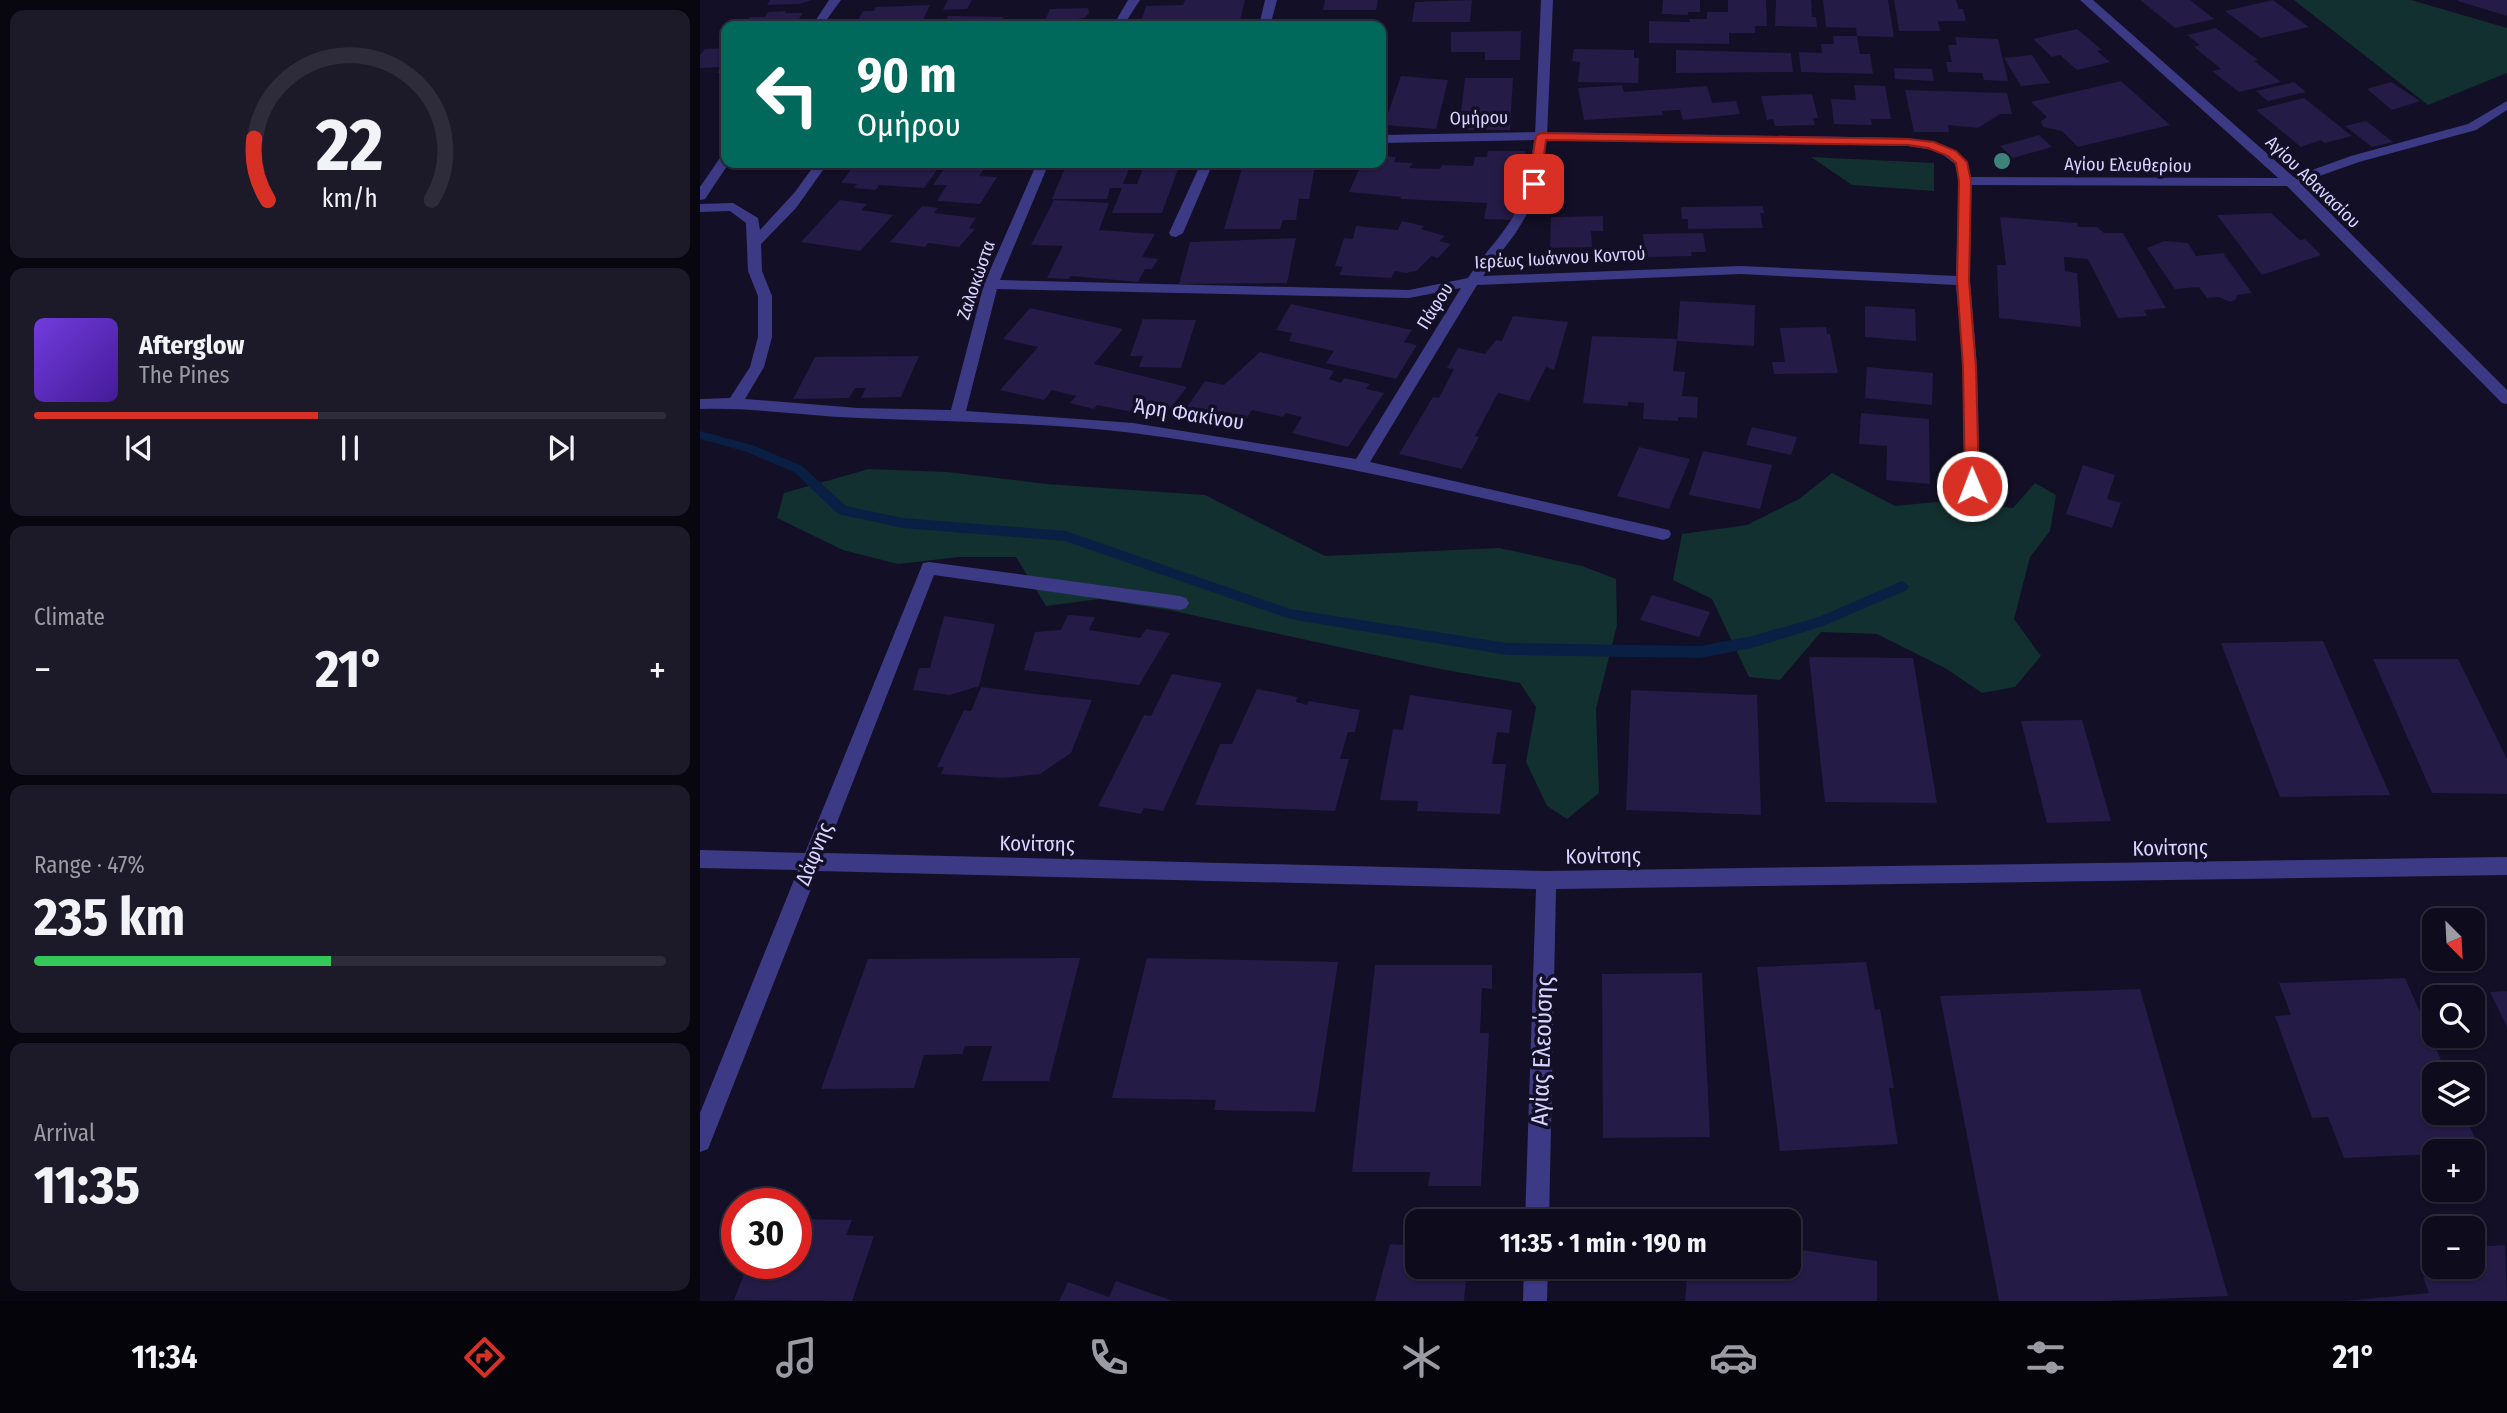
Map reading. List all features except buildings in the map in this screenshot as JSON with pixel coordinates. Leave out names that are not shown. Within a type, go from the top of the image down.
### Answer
[{"type":"street","points":[[820,21],[835,0]]},
{"type":"street","points":[[1121,21],[1134,0]]},
{"type":"street","points":[[1265,21],[1271,0]]},
{"type":"street","name":"Πάφου","points":[[1360,465],[1485,261],[1509,236],[1527,206],[1534,184],[1541,136],[1547,0]]},
{"type":"street","name":"Αγίου Αθανασίου","points":[[2087,0],[2291,182],[2507,398]]},
{"type":"street","name":"Αγίου Ελευθερίου","points":[[1965,181],[2291,182],[2355,159],[2472,127],[2507,104]]},
{"type":"street","name":"Ομήρου","points":[[1386,139],[1541,136],[1908,142],[1930,145],[1952,153],[1961,162],[1965,181],[1963,281],[1970,367],[1972,486]]},
{"type":"street","points":[[700,196],[721,165]]},
{"type":"street","points":[[755,242],[793,205],[819,168]]},
{"type":"street","name":"Ζαλοκώστα","points":[[958,414],[991,285],[1041,168]]},
{"type":"street","points":[[1176,233],[1205,168]]},
{"type":"street","points":[[700,208],[733,207],[753,220],[755,271],[765,296],[765,337],[757,367],[736,401]]},
{"type":"street","name":"Ιερέως Ιωάννου Κοντού","points":[[991,285],[1398,294],[1434,291],[1474,281],[1741,270],[1963,281]]},
{"type":"street","name":"Άρη Φακίνου","points":[[700,404],[736,401],[784,408],[958,414],[1134,428],[1360,465],[1663,534]]},
{"type":"street","name":"Δάφνης","points":[[700,1141],[929,568],[1180,603]]},
{"type":"street","name":"Κονίτσης","points":[[700,859],[1546,880],[2507,866]]},
{"type":"street","name":"Αγίας Ελεούσης","points":[[1537,1209],[1546,880]]},
{"type":"street","points":[[1535,1301],[1536,1279]]},
{"type":"green space","points":[[2294,0],[2411,0],[2507,28],[2507,73],[2428,105]]},
{"type":"green space","points":[[1811,157],[1934,163],[1934,191],[1852,185]]},
{"type":"green space","points":[[869,469],[947,472],[1046,484],[1205,495],[1325,556],[1499,548],[1582,566],[1616,579],[1617,625],[1596,709],[1599,793],[1567,819],[1547,806],[1526,762],[1536,707],[1520,683],[1440,669],[1169,610],[1099,599],[1046,606],[1016,557],[959,557],[898,564],[843,550],[777,518],[784,493]]},
{"type":"green space","points":[[1832,473],[1895,506],[1946,501],[2013,508],[2035,483],[2056,495],[2050,531],[2030,557],[2014,619],[2041,656],[2015,687],[1982,693],[1945,668],[1877,634],[1821,632],[1780,680],[1749,677],[1712,599],[1673,580],[1682,534],[1747,525],[1799,499]]},
{"type":"waterway","points":[[700,435],[751,449],[798,469],[842,510],[903,523],[1066,536],[1290,614],[1507,649],[1700,652],[1752,642],[1823,621],[1902,586]]},
{"type":"route","points":[[1534,184],[1541,136],[1908,142],[1942,148],[1952,153],[1961,162],[1965,181],[1963,281],[1970,367],[1972,486]]}]
